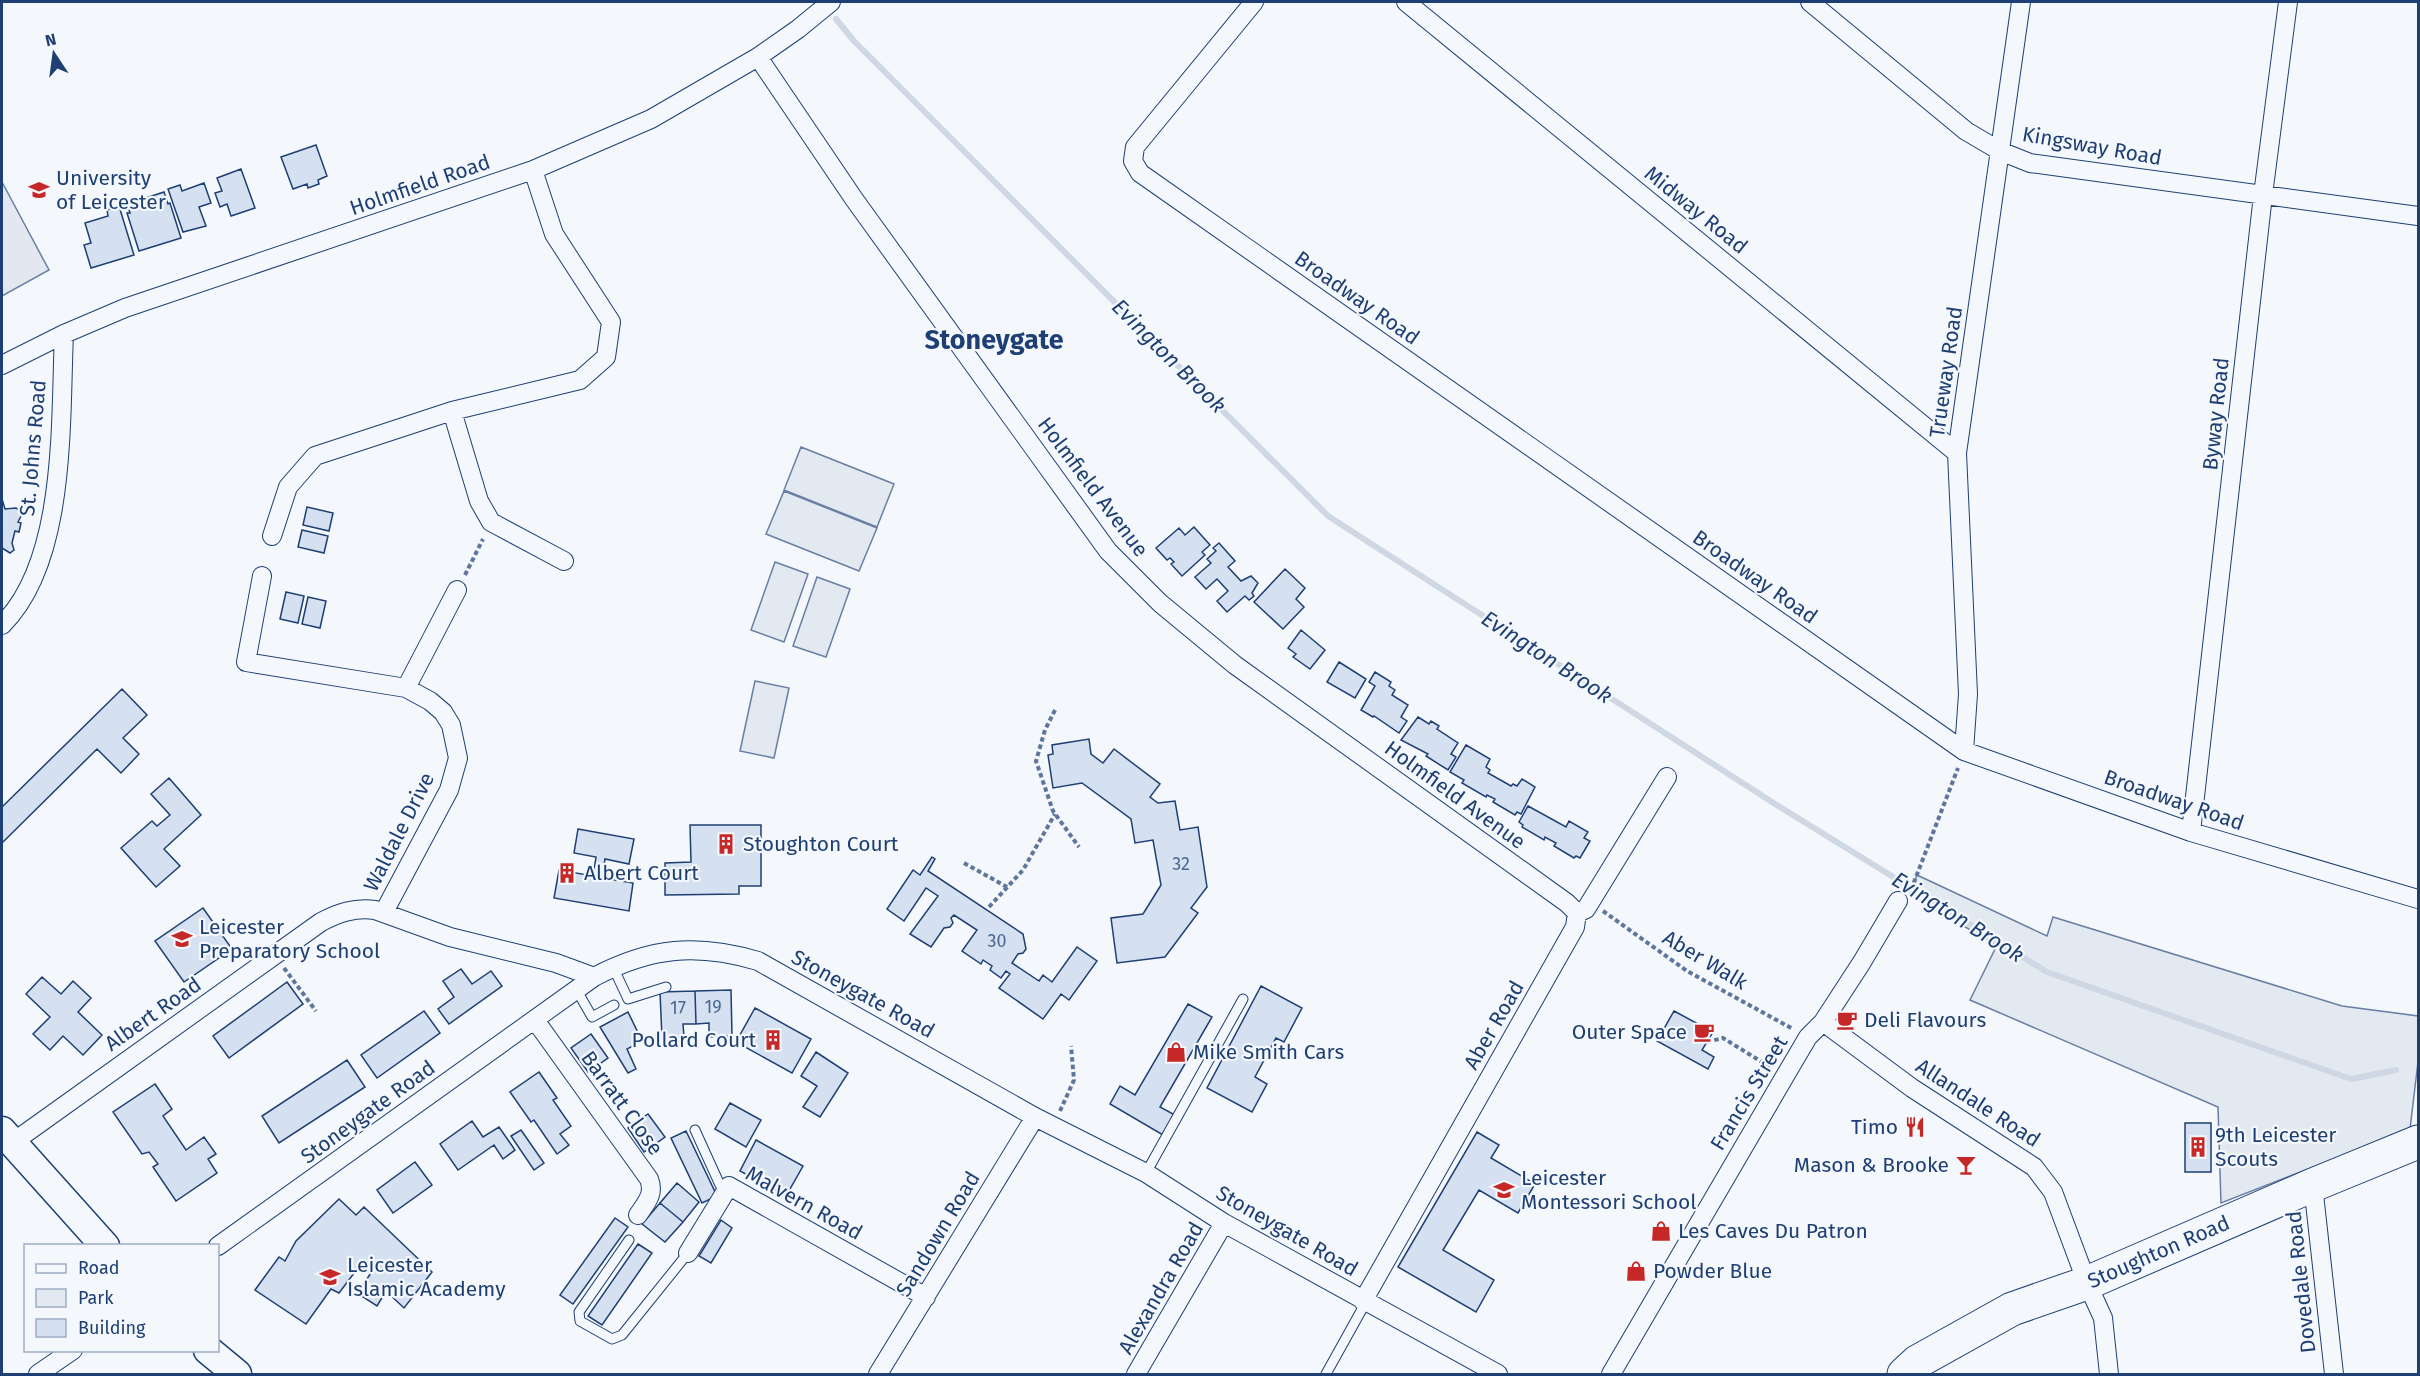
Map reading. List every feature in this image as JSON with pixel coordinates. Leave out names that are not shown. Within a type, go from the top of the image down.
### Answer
[{"type":"highway","name":"Stoughton Road","points":[[1904,1374],[1917,1362],[2012,1309],[2087,1283],[2418,1142]]},
{"type":"main road","points":[[7,1137],[104,1244]]},
{"type":"main road","points":[[210,1352],[237,1374]]},
{"type":"street","name":"Holmfield Road","points":[[2,365],[64,334],[124,308],[533,170],[651,119],[758,57],[831,2]]},
{"type":"street","name":"Broadway Road","points":[[1254,2],[1135,147],[1133,162],[1140,173],[1964,751],[2191,832],[2418,899]]},
{"type":"street","name":"Midway Road","points":[[1406,2],[1958,453]]},
{"type":"street","name":"Kingsway Road","points":[[1810,2],[1966,131],[2000,152],[2030,163],[2418,216]]},
{"type":"street","name":"Trueway Road","points":[[1964,751],[1968,694],[1958,453],[2021,2]]},
{"type":"street","name":"Byway Road","points":[[2191,832],[2263,195],[2288,2]]},
{"type":"street","name":"Holmfield Avenue","points":[[758,57],[854,199],[1108,550],[1160,603],[1235,665],[1567,903],[1584,908]]},
{"type":"street","points":[[272,536],[288,487],[315,456],[452,411],[580,380],[606,357],[611,322],[554,234],[533,170]]},
{"type":"street","name":"St. Johns Road","points":[[2,625],[31,585],[48,530],[56,492],[64,334]]},
{"type":"street","points":[[452,411],[479,501],[491,522],[564,561]]},
{"type":"street","name":"Waldale Drive","points":[[262,576],[246,662],[406,688],[430,701],[443,712],[451,725],[458,758],[450,790],[384,912]]},
{"type":"street","points":[[406,688],[457,590]]},
{"type":"street","name":"Aber Road","points":[[1364,1301],[1584,908],[1667,777]]},
{"type":"street","name":"Francis Street","points":[[1611,1374],[1808,1037],[1822,1022],[1862,962],[1898,901]]},
{"type":"street","name":"Albert Road","points":[[7,1137],[133,1055],[333,916],[364,909],[384,912],[450,937],[556,963],[594,977]]},
{"type":"street","name":"Stoneygate Road","points":[[219,1245],[594,977],[613,967],[651,954],[706,949],[758,961],[1035,1117],[1146,1173],[1224,1223],[1498,1374]]},
{"type":"street","name":"Barratt Close","points":[[535,1020],[649,1179],[650,1197],[638,1215]]},
{"type":"street","name":"Allandale Road","points":[[1822,1022],[1912,1088],[2034,1167],[2053,1192],[2087,1283],[2103,1318],[2109,1374]]},
{"type":"street","name":"Sandown Road","points":[[878,1374],[1035,1117]]},
{"type":"street","name":"Dovedale Road","points":[[2313,1185],[2334,1374]]},
{"type":"street","name":"Malvern Road","points":[[688,1253],[729,1186],[926,1298]]},
{"type":"street","name":"Alexandra Road","points":[[1136,1374],[1224,1223]]},
{"type":"street","points":[[38,1374],[70,1352]]},
{"type":"lane","points":[[613,967],[628,999],[666,987]]},
{"type":"lane","points":[[576,989],[592,1017],[614,1005]]},
{"type":"lane","points":[[1146,1173],[1243,999]]},
{"type":"lane","points":[[695,1130],[720,1185],[726,1190]]},
{"type":"lane","points":[[629,1240],[579,1312],[580,1321],[612,1339],[622,1335],[688,1253]]},
{"type":"lane","points":[[1326,1374],[1364,1301]]},
{"type":"path","points":[[457,590],[491,522]]},
{"type":"path","points":[[1055,710],[1045,730],[1036,761],[1055,814],[1079,847]]},
{"type":"path","points":[[1918,873],[1964,751]]},
{"type":"path","points":[[989,907],[1023,870],[1055,814]]},
{"type":"path","points":[[964,863],[1007,887]]},
{"type":"path","name":"Aber Walk","points":[[1584,908],[1687,971],[1808,1037]]},
{"type":"path","points":[[275,956],[316,1011]]},
{"type":"path","points":[[1707,1042],[1723,1038],[1785,1076]]},
{"type":"path","points":[[1053,1126],[1074,1080],[1071,1046]]},
{"type":"green space","points":[[801,447],[894,484],[877,527],[784,490]]},
{"type":"green space","points":[[784,491],[877,528],[859,571],[766,534]]},
{"type":"green space","points":[[775,562],[808,574],[784,642],[751,630]]},
{"type":"green space","points":[[817,577],[850,589],[826,657],[793,646]]},
{"type":"green space","points":[[755,681],[789,688],[774,758],[740,751]]},
{"type":"green space","points":[[1917,875],[2047,936],[2053,917],[2342,1006],[2418,1016],[2418,1062],[2410,1129],[2221,1203],[2218,1107],[1970,1000],[1997,945],[1909,895]]},
{"type":"shaded area","points":[[2,182],[49,270],[2,296]]},
{"type":"building","points":[[316,145],[327,176],[318,180],[319,184],[308,188],[307,184],[293,189],[281,157]]},
{"type":"building","points":[[241,169],[255,208],[231,216],[227,204],[220,207],[215,193],[222,191],[217,178]]},
{"type":"building","points":[[204,183],[211,203],[199,207],[206,226],[183,232],[168,189],[180,185],[182,191]]},
{"type":"building","points":[[164,192],[168,204],[170,203],[181,238],[139,251],[127,213],[130,213],[127,204]]},
{"type":"building","points":[[119,206],[134,255],[91,268],[84,245],[91,243],[85,223],[108,216],[107,210]]},
{"type":"building","points":[[2,499],[5,509],[16,508],[20,511],[21,516],[18,522],[21,523],[19,532],[15,531],[12,543],[14,550],[10,553],[2,548]]},
{"type":"building","points":[[307,507],[333,513],[329,531],[303,525]]},
{"type":"building","points":[[1194,527],[1210,545],[1202,552],[1205,555],[1182,576],[1171,564],[1174,562],[1170,558],[1167,560],[1156,548],[1179,528],[1185,535]]},
{"type":"building","points":[[302,530],[328,536],[324,553],[298,547]]},
{"type":"building","points":[[1219,543],[1235,561],[1228,567],[1241,581],[1251,576],[1258,583],[1252,593],[1254,596],[1249,600],[1245,596],[1227,612],[1217,601],[1228,591],[1217,579],[1206,589],[1195,577],[1211,563],[1207,559],[1216,551],[1213,548]]},
{"type":"building","points":[[1285,569],[1305,588],[1296,599],[1304,607],[1283,629],[1254,602]]},
{"type":"building","points":[[286,592],[304,596],[298,623],[280,619]]},
{"type":"building","points":[[308,597],[326,601],[320,628],[302,624]]},
{"type":"building","points":[[1301,630],[1325,650],[1310,669],[1293,657],[1296,654],[1288,648]]},
{"type":"building","points":[[1339,662],[1366,679],[1355,698],[1327,682]]},
{"type":"building","points":[[1375,672],[1391,682],[1389,686],[1395,690],[1392,695],[1408,705],[1401,717],[1407,721],[1399,733],[1361,710],[1375,686],[1369,682]]},
{"type":"building","points":[[122,689],[147,715],[123,738],[139,754],[121,773],[97,749],[2,843],[2,807]]},
{"type":"building","points":[[1418,717],[1429,724],[1431,721],[1439,726],[1437,729],[1458,743],[1451,754],[1456,757],[1448,770],[1426,756],[1428,754],[1401,740]]},
{"type":"building","points":[[1089,739],[1091,754],[1103,763],[1114,749],[1160,784],[1150,797],[1158,803],[1175,801],[1180,830],[1198,827],[1207,887],[1191,908],[1198,913],[1165,957],[1117,963],[1111,918],[1143,914],[1161,885],[1153,840],[1135,843],[1131,819],[1082,783],[1053,788],[1048,755],[1053,754],[1052,745]]},
{"type":"building","points":[[1466,745],[1490,759],[1486,767],[1490,770],[1488,773],[1511,786],[1513,784],[1517,786],[1522,779],[1535,787],[1521,814],[1517,812],[1515,815],[1493,802],[1495,799],[1487,795],[1486,797],[1462,783],[1464,780],[1450,772]]},
{"type":"building","points":[[169,778],[201,815],[164,849],[180,866],[156,887],[121,848],[152,821],[157,826],[170,815],[151,794]]},
{"type":"building","points":[[1528,806],[1566,827],[1569,821],[1588,832],[1584,838],[1590,841],[1580,858],[1576,856],[1574,858],[1554,846],[1556,843],[1545,837],[1544,840],[1522,827],[1523,825],[1519,822]]},
{"type":"building","name":"Stoughton Court","points":[[690,825],[761,825],[761,886],[739,886],[739,894],[665,895],[665,863],[691,862]]},
{"type":"building","name":"Albert Court","points":[[578,829],[634,839],[629,864],[605,859],[602,878],[633,883],[629,911],[554,898],[559,870],[593,876],[596,857],[574,853]]},
{"type":"building","points":[[932,857],[935,859],[928,871],[1023,934],[1026,949],[1023,953],[1018,954],[1012,963],[1039,981],[1043,975],[1052,982],[1077,947],[1097,961],[1069,1000],[1061,994],[1043,1019],[999,988],[1010,974],[1006,971],[1001,978],[990,970],[992,966],[983,960],[981,964],[962,951],[977,930],[954,915],[951,918],[953,923],[950,927],[944,928],[931,947],[910,934],[938,896],[926,888],[904,921],[887,909],[913,870],[920,875]]},
{"type":"building","points":[[203,908],[232,949],[184,982],[155,941]]},
{"type":"building","points":[[461,969],[472,984],[491,971],[502,986],[449,1024],[438,1009],[454,997],[443,981]]},
{"type":"building","points":[[42,977],[61,994],[73,981],[91,998],[78,1012],[102,1035],[83,1055],[63,1036],[50,1050],[33,1034],[50,1017],[26,994]]},
{"type":"building","points":[[287,982],[303,1004],[229,1058],[213,1036]]},
{"type":"building","points":[[1261,986],[1302,1008],[1284,1042],[1276,1038],[1255,1077],[1267,1084],[1252,1112],[1207,1088]]},
{"type":"building","points":[[731,990],[732,1036],[709,1037],[709,1023],[696,1024],[695,991]]},
{"type":"building","points":[[695,991],[696,1024],[683,1024],[684,1037],[662,1038],[660,992]]},
{"type":"building","name":"Mike Smith Cars","points":[[1188,1004],[1212,1017],[1160,1107],[1175,1115],[1163,1135],[1110,1104],[1120,1086],[1135,1095]]},
{"type":"building","name":"Pollard Court","points":[[755,1008],[811,1039],[792,1073],[736,1042]]},
{"type":"building","points":[[424,1011],[440,1033],[377,1078],[361,1055]]},
{"type":"building","name":"Outer Space","points":[[1674,1011],[1713,1032],[1702,1050],[1714,1057],[1708,1069],[1657,1041]]},
{"type":"building","points":[[628,1012],[642,1041],[627,1049],[636,1069],[628,1073],[600,1027]]},
{"type":"building","points":[[591,1034],[608,1058],[588,1072],[571,1048]]},
{"type":"building","points":[[816,1052],[848,1073],[820,1117],[803,1107],[817,1086],[801,1076]]},
{"type":"building","points":[[347,1060],[365,1087],[279,1143],[262,1116]]},
{"type":"building","points":[[539,1072],[557,1098],[553,1100],[571,1126],[560,1134],[569,1145],[557,1154],[534,1120],[531,1122],[510,1092]]},
{"type":"building","points":[[155,1084],[172,1109],[163,1116],[186,1150],[204,1137],[216,1154],[208,1159],[217,1173],[176,1201],[153,1167],[158,1164],[149,1152],[142,1154],[113,1112]]},
{"type":"building","name":"Pollard Court","points":[[730,1103],[761,1120],[746,1147],[715,1129]]},
{"type":"building","points":[[648,1114],[665,1137],[644,1152],[628,1128]]},
{"type":"building","points":[[472,1121],[483,1137],[499,1127],[515,1150],[503,1159],[494,1145],[458,1170],[440,1144]]},
{"type":"building","name":"9th Leicester Scouts","points":[[2185,1123],[2211,1123],[2211,1172],[2185,1172]]},
{"type":"building","points":[[521,1130],[544,1163],[534,1170],[511,1136]]},
{"type":"building","points":[[686,1131],[717,1196],[702,1203],[671,1138]]},
{"type":"building","points":[[1477,1132],[1499,1145],[1491,1158],[1535,1184],[1518,1213],[1479,1190],[1443,1250],[1494,1280],[1476,1312],[1398,1267]]},
{"type":"building","points":[[756,1140],[803,1166],[786,1196],[740,1171]]},
{"type":"building","points":[[415,1162],[432,1185],[393,1213],[377,1190]]},
{"type":"building","points":[[677,1183],[699,1202],[683,1222],[660,1203]]},
{"type":"building","points":[[339,1199],[356,1215],[364,1207],[432,1272],[404,1308],[386,1291],[377,1306],[357,1293],[371,1273],[361,1264],[339,1293],[331,1289],[306,1324],[255,1290],[279,1257],[285,1261],[296,1241]]},
{"type":"building","points":[[660,1203],[683,1222],[665,1242],[642,1224]]},
{"type":"building","points":[[615,1218],[628,1227],[573,1304],[560,1295]]},
{"type":"building","points":[[721,1220],[732,1228],[711,1263],[699,1256]]},
{"type":"building","points":[[638,1244],[652,1253],[602,1325],[588,1316]]},
{"type":"waterway","name":"Evington Brook","points":[[836,19],[854,41],[1328,516],[1772,802],[2047,972],[2351,1079],[2396,1070]]},
{"type":"place","name":"University of Leicester","points":[[39,190]]},
{"type":"place","name":"Stoughton Court","points":[[726,844]]},
{"type":"place","name":"Albert Court","points":[[567,873]]},
{"type":"place","name":"Leicester Preparatory School","points":[[182,939]]},
{"type":"place","name":"Deli Flavours","points":[[1847,1020]]},
{"type":"place","name":"Outer Space","points":[[1704,1032]]},
{"type":"place","name":"Pollard Court","points":[[773,1040]]},
{"type":"place","name":"Mike Smith Cars","points":[[1176,1052]]},
{"type":"place","name":"Timo","points":[[1915,1127]]},
{"type":"place","name":"9th Leicester Scouts","points":[[2198,1147]]},
{"type":"place","name":"Mason & Brooke","points":[[1966,1165]]},
{"type":"place","name":"Leicester Montessori School","points":[[1504,1190]]},
{"type":"place","name":"Les Caves Du Patron","points":[[1661,1231]]},
{"type":"place","name":"Powder Blue","points":[[1636,1271]]},
{"type":"place","name":"Leicester Islamic Academy","points":[[330,1277]]},
{"type":"district","name":"Stoneygate","points":[[994,340]]}]
